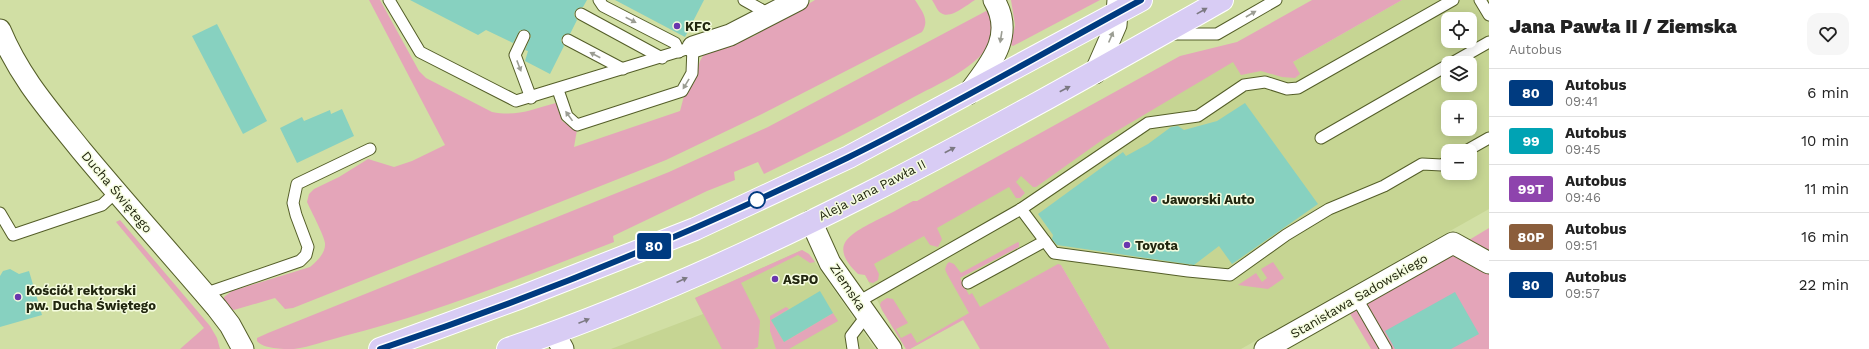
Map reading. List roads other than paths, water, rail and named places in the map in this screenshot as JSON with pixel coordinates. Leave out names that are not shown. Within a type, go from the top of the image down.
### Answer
[{"type":"main road","points":[[380,349],[519,298],[696,229],[849,157],[968,95],[1118,6],[1141,0]]},
{"type":"main road","name":"Aleja Jana Pawła II","points":[[508,349],[559,341],[646,296],[764,244],[894,180],[1096,73],[1222,0]]},
{"type":"street","points":[[686,50],[730,35],[798,0]]},
{"type":"street","points":[[968,95],[992,62],[1000,45],[1002,17],[994,0]]},
{"type":"street","points":[[1096,73],[1116,25],[1118,6]]},
{"type":"street","name":"Ducha Świętego","points":[[0,30],[30,88],[116,192],[230,325],[243,349]]},
{"type":"street","name":"Ziemska","points":[[811,221],[830,263],[891,349]]},
{"type":"street","name":"Stanisława Sadowskiego","points":[[1264,349],[1453,242],[1489,263]]},
{"type":"lane","points":[[558,90],[567,116],[578,125],[682,91],[692,73],[686,50],[603,6],[599,0]]},
{"type":"lane","points":[[744,0],[771,15]]},
{"type":"lane","points":[[1162,34],[1217,34],[1276,0]]},
{"type":"lane","points":[[853,349],[851,336],[862,309],[1021,209],[1148,123],[1198,116],[1244,85],[1265,82],[1287,89],[1298,88],[1453,0]]},
{"type":"lane","points":[[1480,0],[1489,15]]},
{"type":"lane","points":[[391,4],[420,52],[512,100],[519,101],[531,98],[686,50]]},
{"type":"lane","points":[[581,14],[662,58]]},
{"type":"lane","points":[[524,36],[515,54],[531,98]]},
{"type":"lane","points":[[568,40],[623,69]]},
{"type":"lane","points":[[1464,56],[1489,42]]},
{"type":"lane","points":[[1321,138],[1441,69]]},
{"type":"lane","points":[[1477,145],[1489,138]]},
{"type":"lane","points":[[204,294],[300,261],[306,255],[308,247],[293,203],[297,184],[370,149]]},
{"type":"lane","points":[[1021,209],[1054,253],[1188,271],[1230,275],[1286,235],[1329,209],[1384,186],[1422,164],[1441,165]]},
{"type":"lane","points":[[0,213],[13,235],[102,205],[116,192]]},
{"type":"lane","points":[[968,284],[1045,241]]},
{"type":"lane","points":[[1356,297],[1386,349]]},
{"type":"place","name":"KFC","points":[[677,26]]},
{"type":"place","name":"Jaworski Auto","points":[[1154,199]]},
{"type":"place","name":"Toyota","points":[[1127,245]]},
{"type":"place","name":"ASPO","points":[[775,279]]},
{"type":"place","name":"Kościół rektorski pw. Ducha Świętego","points":[[18,297]]}]
